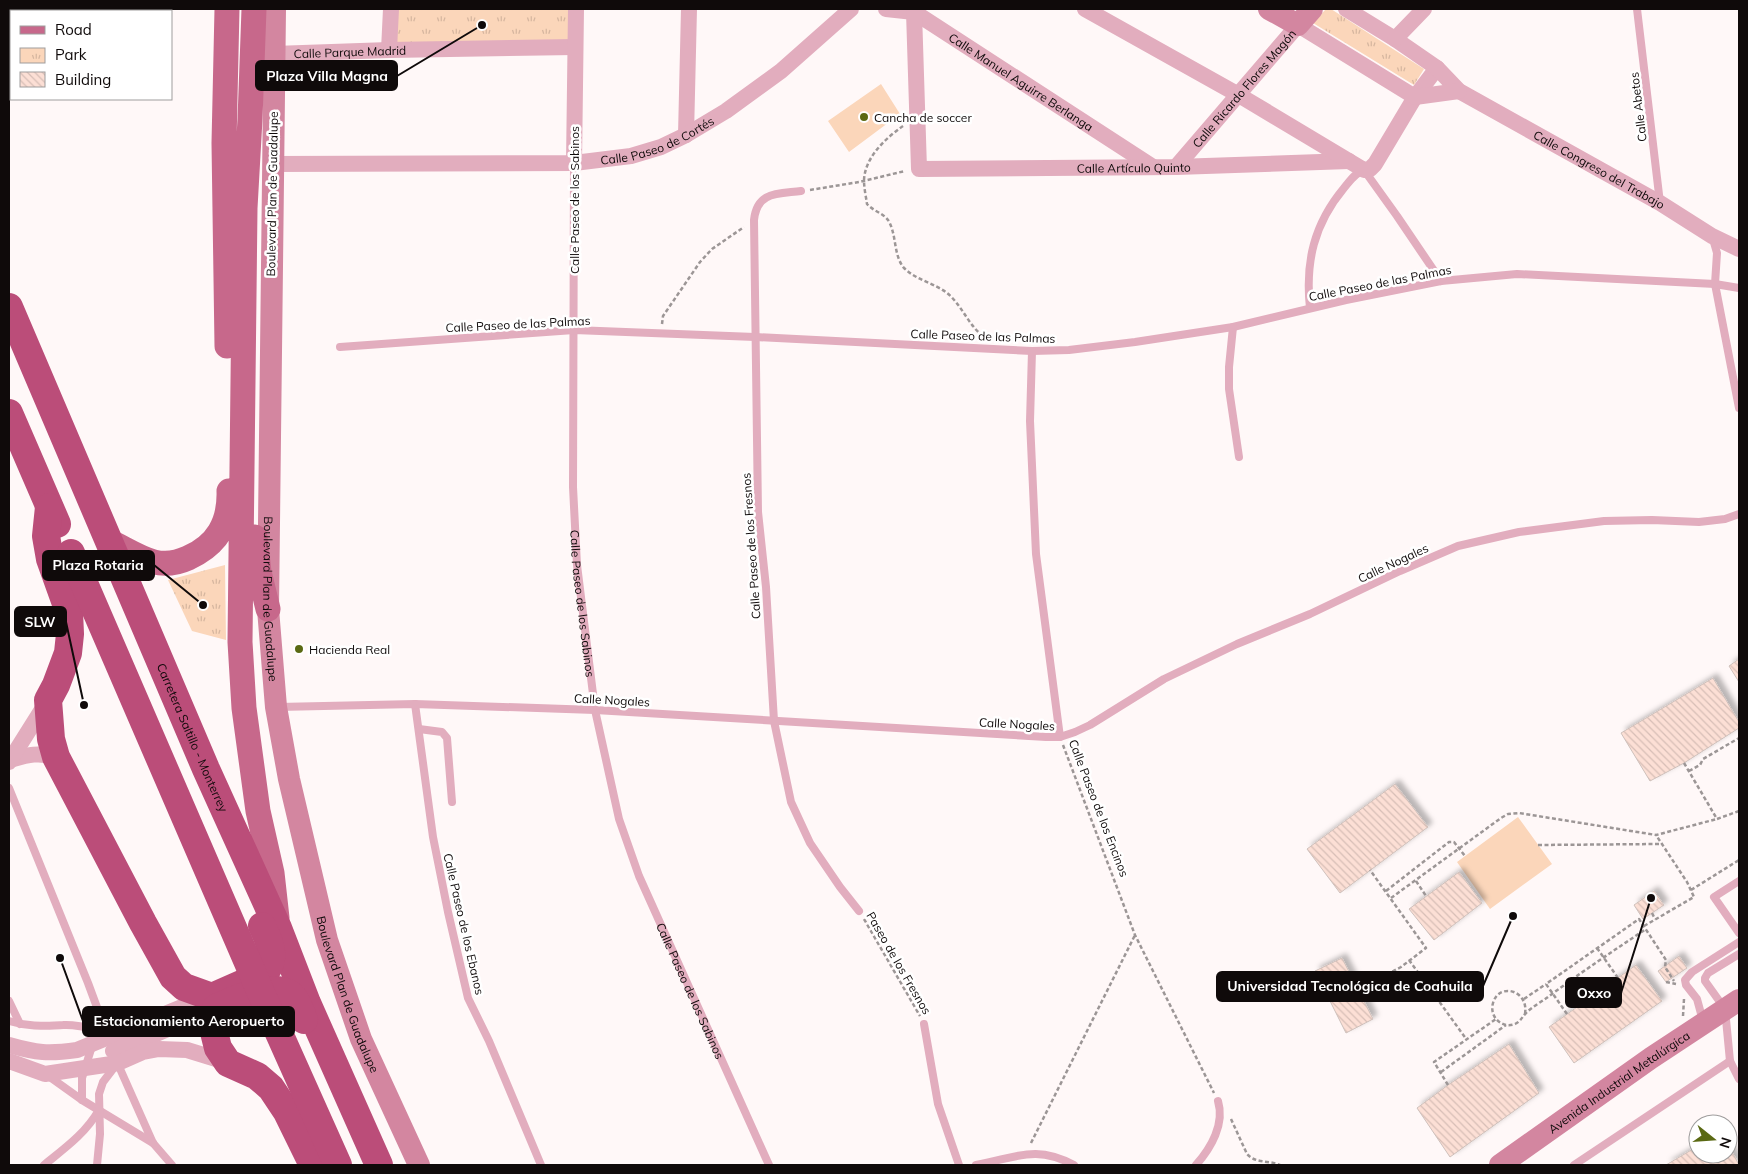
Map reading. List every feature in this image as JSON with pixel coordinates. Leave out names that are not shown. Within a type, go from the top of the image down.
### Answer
[{"type":"highway","name":"Carretera Saltillo - Monterrey","points":[[9,307],[206,769],[278,928],[307,1003],[379,1165]]},
{"type":"highway","points":[[9,413],[258,986],[338,1165]]},
{"type":"highway","points":[[49,507],[46,536],[50,559],[69,612],[70,634],[68,653],[48,700],[51,740],[56,757],[173,977],[184,986],[213,1002],[271,990],[282,991],[293,998],[298,1005],[368,1165]]},
{"type":"highway","points":[[206,769],[206,793],[214,818],[228,854],[268,939],[271,950],[268,970],[262,975],[214,996],[215,1040],[228,1063],[257,1076],[270,1088],[287,1112],[313,1165]]},
{"type":"main road","points":[[109,540],[154,562],[165,564],[177,562],[199,553],[216,539],[224,525],[228,510],[224,144],[227,9]]},
{"type":"main road","name":"Boulevard Plan de Guadalupe","points":[[254,9],[250,138],[245,208],[240,642],[244,708],[258,811],[272,873],[278,928]]},
{"type":"main road","points":[[224,144],[245,208],[256,272],[253,513],[259,572],[268,609]]},
{"type":"street","name":"Boulevard Plan de Guadalupe","points":[[275,9],[268,609],[276,707],[289,779],[327,940],[361,1039],[419,1165]]},
{"type":"street","points":[[390,50],[391,9]]},
{"type":"street","name":"Calle Paseo de los Sabinos","points":[[574,163],[576,9]]},
{"type":"street","points":[[686,135],[689,9]]},
{"type":"street","name":"Calle Paseo de Cortés","points":[[273,164],[574,163],[631,156],[661,147],[686,135],[726,111],[781,72],[851,9]]},
{"type":"street","name":"Calle Manuel Aguirre Berlanga","points":[[886,9],[914,10],[1152,167]]},
{"type":"street","points":[[1085,9],[1237,94],[1364,170],[1370,169],[1375,164],[1415,98],[1437,68]]},
{"type":"street","points":[[1269,9],[1305,17],[1415,98],[1459,90]]},
{"type":"street","name":"Calle Congreso del Trabajo","points":[[1346,9],[1437,68],[1459,90],[1660,203],[1712,236],[1739,249]]},
{"type":"street","points":[[1395,39],[1424,9]]},
{"type":"street","points":[[914,10],[918,169]]},
{"type":"street","name":"Calle Ricardo Flores Magón","points":[[1176,167],[1305,17]]},
{"type":"street","name":"Calle Parque Madrid","points":[[274,54],[576,47]]},
{"type":"street","name":"Calle Artículo Quinto","points":[[918,169],[1090,169],[1349,161]]},
{"type":"street","points":[[9,761],[48,700]]},
{"type":"street","points":[[9,761],[29,754],[41,753],[56,757]]},
{"type":"street","points":[[9,1045],[34,1052],[56,1053],[107,1045],[213,1002]]},
{"type":"street","name":"Avenida Industrial Metalúrgica","points":[[1500,1165],[1651,1058],[1732,1005]]},
{"type":"street","points":[[107,1045],[144,1052],[159,1049],[187,1050],[228,1063]]},
{"type":"street","points":[[9,1061],[46,1074],[85,1068],[107,1045]]},
{"type":"lane","name":"Calle Abetos","points":[[1637,9],[1660,203]]},
{"type":"lane","name":"Calle Paseo de los Sabinos","points":[[574,163],[573,487],[577,564],[595,710],[619,819],[639,876],[769,1165]]},
{"type":"lane","points":[[1310,308],[1308,273],[1314,239],[1328,211],[1340,193],[1352,178],[1364,170],[1441,281]]},
{"type":"lane","name":"Calle Paseo de los Fresnos","points":[[801,191],[766,196],[759,202],[754,218],[758,512],[766,587],[774,721],[791,802],[810,842],[840,887],[859,911]]},
{"type":"lane","points":[[1712,236],[1716,243],[1717,252],[1714,284],[1739,408]]},
{"type":"lane","name":"Calle Paseo de las Palmas","points":[[340,347],[574,330],[1001,350],[1069,350],[1233,327],[1310,308],[1441,281],[1517,274],[1714,284],[1739,288]]},
{"type":"lane","points":[[1233,327],[1229,389],[1239,457]]},
{"type":"lane","name":"Calle Paseo de los Encinos","points":[[1032,351],[1030,421],[1036,554],[1060,737]]},
{"type":"lane","name":"Calle Nogales","points":[[276,707],[415,704],[595,710],[1046,738],[1060,737],[1090,726],[1164,679],[1237,644],[1310,614],[1415,564],[1458,546],[1518,532],[1604,521],[1652,520],[1699,522],[1725,519],[1739,514]]},
{"type":"lane","name":"Calle Paseo de los Ebanos","points":[[415,704],[433,837],[468,998],[541,1165]]},
{"type":"lane","points":[[419,729],[442,732],[447,738],[452,802]]},
{"type":"lane","points":[[9,788],[88,983],[107,1045],[153,1142],[172,1165]]},
{"type":"lane","points":[[1739,880],[1714,897],[1739,933]]},
{"type":"lane","points":[[1704,1024],[1697,999],[1685,980],[1692,972],[1739,942]]},
{"type":"lane","points":[[1739,954],[1708,973],[1705,978],[1732,1005],[1730,1061],[1739,1079]]},
{"type":"lane","points":[[9,1001],[20,1024]]},
{"type":"lane","points":[[9,1021],[40,1027],[63,1025],[107,1045]]},
{"type":"lane","points":[[924,1024],[938,1104],[959,1165]]},
{"type":"lane","points":[[82,1100],[82,1078],[85,1068],[107,1045]]},
{"type":"lane","points":[[97,1165],[100,1134],[99,1094],[103,1082],[107,1045]]},
{"type":"lane","points":[[1574,1165],[1730,1061]]},
{"type":"lane","points":[[46,1074],[82,1100],[153,1142]]},
{"type":"lane","points":[[1196,1165],[1212,1145],[1220,1115],[1218,1101]]},
{"type":"lane","points":[[44,1165],[82,1134],[91,1124],[99,1110]]},
{"type":"lane","points":[[976,1165],[1026,1153],[1058,1156],[1074,1165]]},
{"type":"path","points":[[917,116],[895,132],[879,147],[871,159],[864,181],[867,204],[887,218],[891,225],[900,262],[904,268],[914,276],[949,294],[969,323],[1001,350]]},
{"type":"path","points":[[801,191],[864,181],[918,169]]},
{"type":"path","points":[[660,334],[663,316],[700,262],[712,249],[754,218]]},
{"type":"path","name":"Calle Paseo de los Encinos","points":[[1060,737],[1135,935],[1218,1101],[1234,1124],[1250,1158],[1280,1165]]},
{"type":"path","points":[[1689,771],[1700,765],[1703,759],[1739,738]]},
{"type":"path","points":[[1684,763],[1717,819]]},
{"type":"path","points":[[1391,898],[1504,816],[1519,813],[1656,835],[1717,819],[1739,811]]},
{"type":"path","points":[[1644,926],[1694,897],[1656,835]]},
{"type":"path","points":[[1386,891],[1449,842],[1454,842],[1465,856]]},
{"type":"path","points":[[1538,845],[1662,844]]},
{"type":"path","points":[[1691,890],[1739,860]]},
{"type":"path","points":[[1358,990],[1401,966],[1426,948],[1370,870]]},
{"type":"path","points":[[1416,881],[1426,896]]},
{"type":"path","name":"Paseo de los Fresnos","points":[[859,911],[924,1024]]},
{"type":"path","points":[[1652,913],[1655,919]]},
{"type":"path","points":[[1524,1000],[1639,919],[1666,960],[1665,967],[1672,978]]},
{"type":"path","points":[[1525,1014],[1524,1000],[1519,994],[1514,992],[1503,992],[1498,995],[1492,1005],[1496,1019],[1506,1025],[1513,1025],[1553,993],[1646,929]]},
{"type":"path","points":[[1026,1153],[1135,935]]},
{"type":"path","points":[[1597,948],[1618,978]]},
{"type":"path","points":[[1409,960],[1467,1040]]},
{"type":"path","points":[[1666,982],[1676,984]]},
{"type":"path","points":[[1546,984],[1567,1014]]},
{"type":"path","points":[[1448,1084],[1434,1062],[1496,1019]]},
{"type":"path","points":[[1441,1072],[1506,1025]]},
{"type":"green space","points":[[396,9],[568,9],[568,41],[396,43]]},
{"type":"green space","points":[[1326,9],[1331,9],[1424,69],[1414,85],[1313,23]]},
{"type":"green space","name":"Cancha de soccer","points":[[881,84],[900,114],[849,152],[828,121]]},
{"type":"green space","points":[[225,565],[226,640],[192,631],[168,580]]},
{"type":"green space","points":[[1518,817],[1552,864],[1490,909],[1457,862]]},
{"type":"building","points":[[1739,659],[1739,682],[1729,666]]},
{"type":"building","points":[[1713,678],[1739,722],[1739,728],[1684,763],[1650,781],[1621,733]]},
{"type":"building","points":[[1395,784],[1428,827],[1340,893],[1307,849]]},
{"type":"building","points":[[1459,872],[1482,903],[1434,940],[1409,909]]},
{"type":"building","points":[[1654,891],[1664,905],[1643,919],[1634,905]]},
{"type":"building","points":[[1679,956],[1687,968],[1666,982],[1658,971]]},
{"type":"building","points":[[1342,958],[1373,1019],[1346,1033],[1315,971]]},
{"type":"building","points":[[1636,965],[1662,1001],[1574,1063],[1549,1027]]},
{"type":"building","points":[[1509,1044],[1539,1093],[1450,1157],[1417,1108]]},
{"type":"building","points":[[1688,1152],[1688,1164],[1738,1163],[1739,1165],[1666,1165]]},
{"type":"place","name":"Plaza Villa Magna","points":[[482,25]]},
{"type":"place","name":"Cancha de soccer","points":[[864,117]]},
{"type":"place","name":"Plaza Rotaria","points":[[203,605]]},
{"type":"place","name":"Hacienda Real","points":[[299,649]]},
{"type":"place","name":"SLW","points":[[84,705]]},
{"type":"place","name":"Oxxo","points":[[1651,898]]},
{"type":"place","name":"Universidad Tecnológica de Coahuila","points":[[1513,916]]},
{"type":"place","name":"Estacionamiento Aeropuerto","points":[[60,958]]}]
